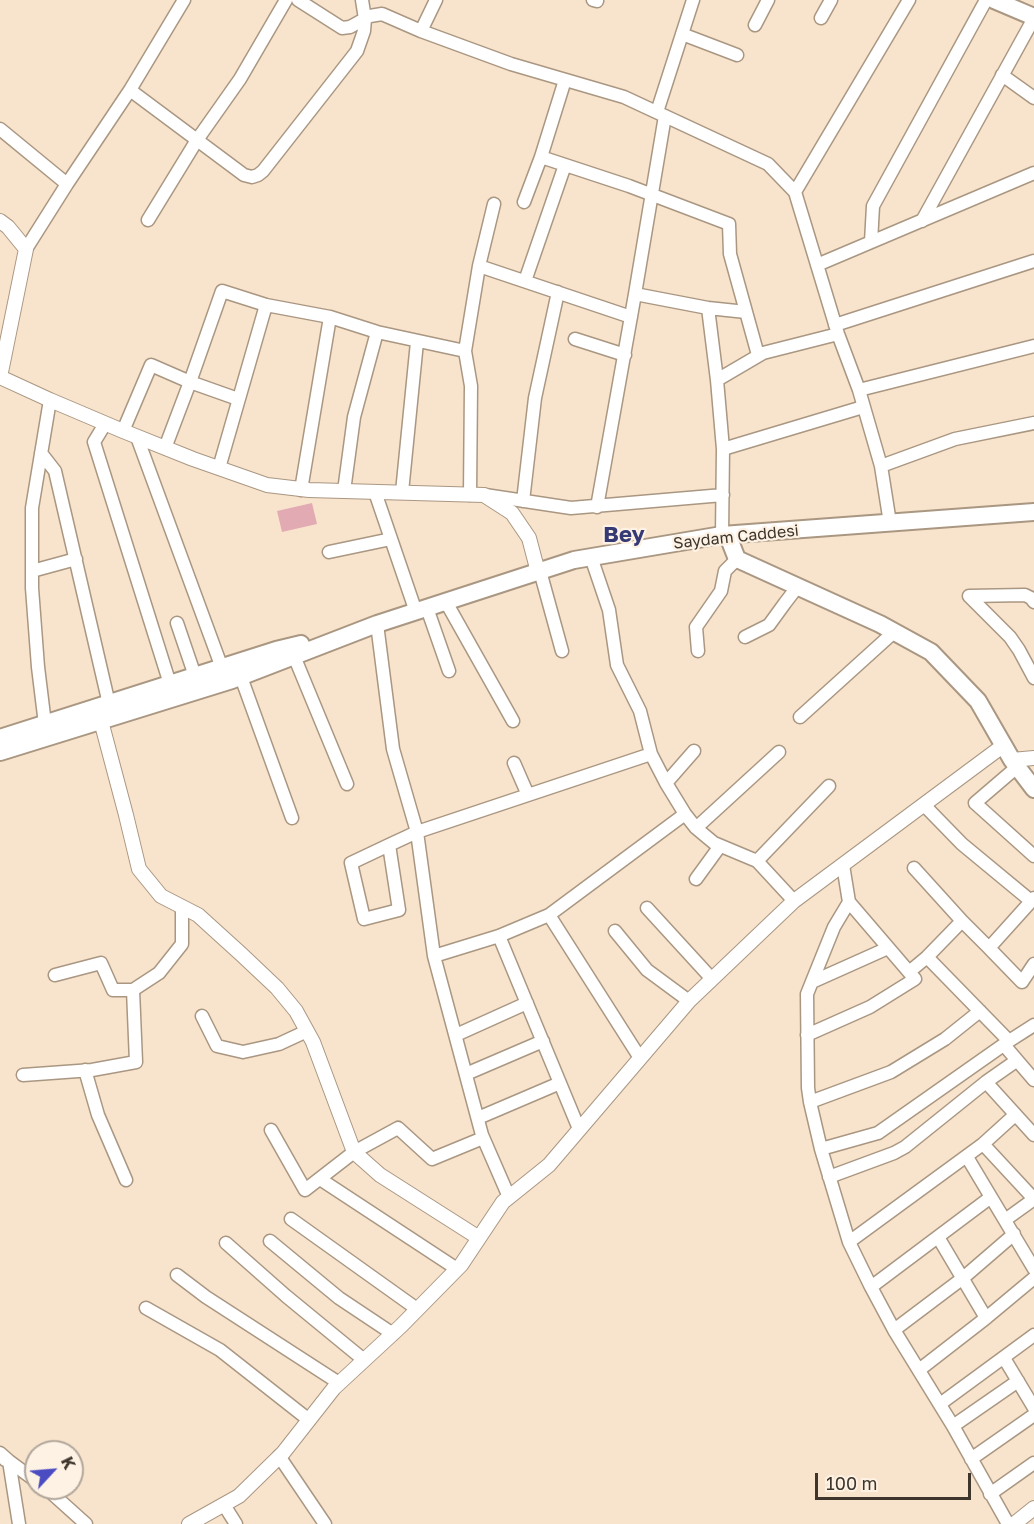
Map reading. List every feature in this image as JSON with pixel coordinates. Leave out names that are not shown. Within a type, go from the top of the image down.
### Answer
[{"type":"main road","points":[[994,0],[1034,17]]},
{"type":"main road","name":"Saydam Caddesi","points":[[377,624],[574,560],[591,557],[725,535],[1034,512]]},
{"type":"main road","points":[[725,535],[736,560],[798,586],[931,652],[978,701],[1011,757],[1034,789]]},
{"type":"main road","points":[[0,738],[276,650],[377,624]]},
{"type":"main road","points":[[0,752],[241,677],[377,624]]},
{"type":"street","points":[[184,0],[130,90],[26,249],[0,377],[105,424],[267,485],[301,490],[477,495],[571,508],[723,495]]},
{"type":"street","points":[[148,220],[197,140],[240,79],[286,0]]},
{"type":"street","points":[[130,90],[244,175],[252,177],[261,174],[357,51],[363,38],[365,19],[362,0]]},
{"type":"street","points":[[421,31],[436,0]]},
{"type":"street","points":[[597,507],[636,294],[652,195],[661,114],[693,0]]},
{"type":"street","points":[[755,24],[768,0]]},
{"type":"street","points":[[821,18],[831,0]]},
{"type":"street","points":[[795,192],[909,0]]},
{"type":"street","points":[[871,242],[873,206],[986,0]]},
{"type":"street","points":[[301,1],[342,28],[350,27],[376,14],[382,14],[511,64],[624,97],[768,164],[795,192],[836,330],[859,390],[881,466],[890,523]]},
{"type":"street","points":[[922,221],[1034,17]]},
{"type":"street","points":[[682,34],[737,55]]},
{"type":"street","points":[[1002,75],[1034,98]]},
{"type":"street","points":[[524,202],[565,80]]},
{"type":"street","points":[[0,129],[67,184]]},
{"type":"street","points":[[541,157],[629,186],[729,224],[730,254],[758,355]]},
{"type":"street","points":[[525,281],[565,165]]},
{"type":"street","points":[[817,265],[1034,174]]},
{"type":"street","points":[[477,495],[471,386],[465,351],[479,266],[494,204]]},
{"type":"street","points":[[0,221],[26,249]]},
{"type":"street","points":[[717,380],[763,353],[1034,261]]},
{"type":"street","points":[[479,266],[631,317]]},
{"type":"street","points":[[165,448],[222,291],[266,304],[330,317],[417,342],[465,351]]},
{"type":"street","points":[[523,501],[535,398],[558,292]]},
{"type":"street","points":[[636,294],[708,308],[746,312]]},
{"type":"street","points":[[219,468],[266,304]]},
{"type":"street","points":[[708,308],[723,448],[725,535]]},
{"type":"street","points":[[301,490],[330,317]]},
{"type":"street","points":[[344,491],[354,417],[377,332]]},
{"type":"street","points":[[575,339],[625,355]]},
{"type":"street","points":[[402,492],[417,342]]},
{"type":"street","points":[[859,390],[1034,346]]},
{"type":"street","points":[[123,431],[151,365],[238,399]]},
{"type":"street","points":[[45,724],[38,667],[32,571],[32,508],[50,400]]},
{"type":"street","points":[[723,448],[863,407]]},
{"type":"street","points":[[881,466],[955,439],[1034,423]]},
{"type":"street","points":[[105,424],[94,442],[170,684]]},
{"type":"street","points":[[138,437],[222,668]]},
{"type":"street","points":[[41,453],[55,471],[109,704]]},
{"type":"street","points":[[375,492],[391,539],[449,671]]},
{"type":"street","points":[[477,495],[512,513],[529,538],[562,651]]},
{"type":"street","points":[[329,552],[391,539]]},
{"type":"street","points":[[591,557],[609,610],[617,665],[640,711],[651,754],[666,783],[696,828],[714,843],[757,861],[794,901]]},
{"type":"street","points":[[32,571],[76,559]]},
{"type":"street","points":[[698,651],[696,627],[721,591],[725,571],[736,560]]},
{"type":"street","points":[[745,637],[769,625],[798,586]]},
{"type":"street","points":[[1034,602],[1025,595],[969,596],[1010,637],[1034,678]]},
{"type":"street","points":[[446,602],[513,721]]},
{"type":"street","points":[[177,623],[195,676]]},
{"type":"street","points":[[377,624],[393,749],[417,832],[434,956],[483,1138],[509,1197]]},
{"type":"street","points":[[800,717],[894,632]]},
{"type":"street","points":[[294,656],[347,784]]},
{"type":"street","points":[[241,677],[292,819]]},
{"type":"street","points":[[101,721],[139,868],[160,896],[198,915],[278,988],[296,1011],[313,1042],[354,1152],[381,1175],[479,1238]]},
{"type":"street","points":[[666,783],[694,752]]},
{"type":"street","points":[[696,828],[779,752]]},
{"type":"street","points":[[389,845],[399,910],[364,919],[351,862],[417,832],[651,754]]},
{"type":"street","points":[[1011,757],[975,803],[1034,856]]},
{"type":"street","points":[[189,1524],[238,1497],[279,1456],[339,1383],[393,1334],[457,1269],[503,1202],[549,1165],[689,1002],[794,901],[924,805],[1011,757],[1034,758]]},
{"type":"street","points":[[513,763],[528,795]]},
{"type":"street","points":[[757,861],[829,786]]},
{"type":"street","points":[[924,805],[962,844],[1033,899],[989,948]]},
{"type":"street","points":[[434,956],[499,936],[549,915],[685,814]]},
{"type":"street","points":[[696,879],[720,846]]},
{"type":"street","points":[[807,1035],[870,1006],[915,980],[849,902],[843,865]]},
{"type":"street","points":[[914,868],[1022,982],[1034,964]]},
{"type":"street","points":[[849,902],[834,927],[807,994],[810,1102],[821,1149],[849,1242],[871,1287],[1008,1524]]},
{"type":"street","points":[[55,975],[100,963],[113,990],[133,990],[159,973],[182,944],[182,907]]},
{"type":"street","points":[[647,908],[712,979]]},
{"type":"street","points":[[549,915],[640,1058]]},
{"type":"street","points":[[909,972],[962,921]]},
{"type":"street","points":[[615,931],[647,970],[689,1002]]},
{"type":"street","points":[[499,936],[579,1129]]},
{"type":"street","points":[[812,982],[888,948]]},
{"type":"street","points":[[927,957],[980,1011],[1007,1043],[1016,1061],[1034,1080]]},
{"type":"street","points":[[23,1075],[85,1070],[136,1062],[133,990]]},
{"type":"street","points":[[456,1035],[526,1003]]},
{"type":"street","points":[[810,1102],[891,1072],[945,1039],[980,1011]]},
{"type":"street","points":[[202,1016],[217,1046],[243,1052],[279,1044],[307,1031]]},
{"type":"street","points":[[821,1149],[878,1133],[1034,1025]]},
{"type":"street","points":[[466,1074],[543,1041]]},
{"type":"street","points":[[829,1177],[905,1147],[1016,1061]]},
{"type":"street","points":[[85,1070],[98,1115],[126,1180]]},
{"type":"street","points":[[986,1082],[1033,1134]]},
{"type":"street","points":[[478,1118],[560,1083]]},
{"type":"street","points":[[849,1242],[967,1157],[1015,1115]]},
{"type":"street","points":[[271,1130],[306,1190],[354,1152],[398,1128],[432,1159],[483,1138]]},
{"type":"street","points":[[983,1144],[1034,1199],[1005,1220]]},
{"type":"street","points":[[967,1157],[1034,1269]]},
{"type":"street","points":[[320,1179],[457,1269]]},
{"type":"street","points":[[871,1287],[991,1197]]},
{"type":"street","points":[[291,1219],[417,1309]]},
{"type":"street","points":[[894,1330],[963,1278],[1014,1234]]},
{"type":"street","points":[[938,1237],[986,1318]]},
{"type":"street","points":[[270,1241],[339,1298],[393,1334]]},
{"type":"street","points":[[226,1243],[364,1360]]},
{"type":"street","points":[[177,1275],[206,1297],[339,1383]]},
{"type":"street","points":[[919,1370],[1034,1278]]},
{"type":"street","points":[[146,1308],[220,1350],[309,1420]]},
{"type":"street","points":[[940,1404],[1034,1335]]},
{"type":"street","points":[[1004,1358],[1034,1408]]},
{"type":"street","points":[[953,1426],[1018,1381]]},
{"type":"street","points":[[971,1459],[1034,1415]]},
{"type":"street","points":[[279,1456],[325,1524]]},
{"type":"street","points":[[3,1458],[24,1473]]},
{"type":"street","points":[[3,1458],[19,1524]]},
{"type":"street","points":[[990,1494],[1034,1463]]},
{"type":"street","points":[[59,1500],[86,1524]]},
{"type":"street","points":[[224,1505],[236,1524]]},
{"type":"street","points":[[1014,1524],[1034,1508]]},
{"type":"shaded area","points":[[312,503],[317,524],[282,532],[277,511]]},
{"type":"district","name":"Bey","points":[[624,535]]}]
